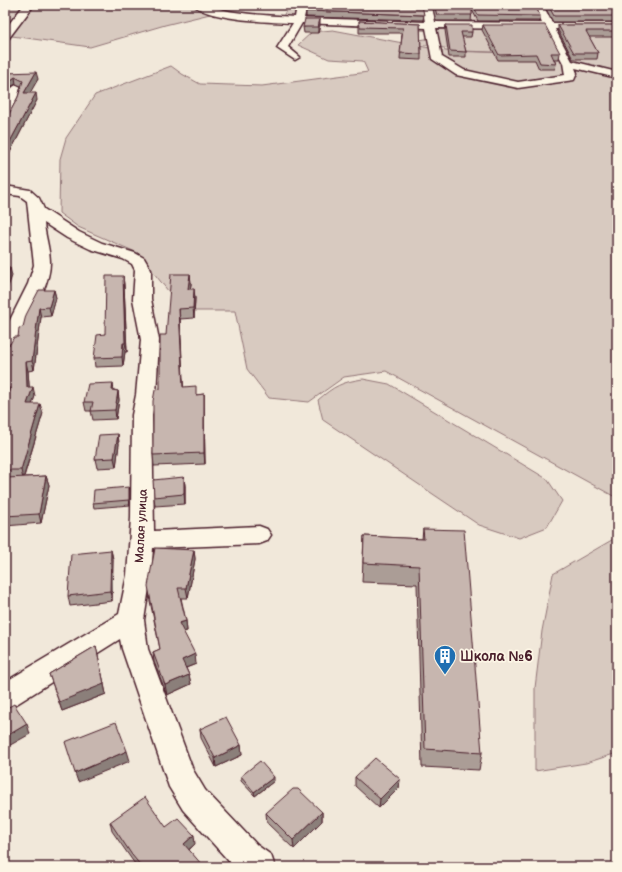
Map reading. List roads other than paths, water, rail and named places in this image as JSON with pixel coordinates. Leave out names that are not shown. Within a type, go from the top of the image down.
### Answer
[{"type":"street","points":[[5,36],[29,5]]},
{"type":"street","points":[[199,5],[222,12],[299,21],[431,25],[617,26]]},
{"type":"street","points":[[295,57],[282,48],[299,21],[302,5]]},
{"type":"street","points":[[426,5],[431,25],[432,44],[437,59],[460,73],[518,85],[544,83],[570,78],[571,73],[568,63],[538,5]]},
{"type":"street","points":[[364,11],[364,23]]},
{"type":"street","points":[[568,63],[617,75]]},
{"type":"street","points":[[5,117],[17,88]]},
{"type":"street","points":[[5,348],[38,280],[42,266],[37,231],[38,212],[34,200],[28,194],[11,190]]},
{"type":"street","name":"Малая улица","points":[[38,212],[73,235],[96,246],[129,256],[138,261],[143,270],[142,299],[150,340],[146,395],[142,415],[144,518],[139,575],[131,620],[135,649],[180,777],[194,800],[258,867]]},
{"type":"street","points":[[142,540],[259,535]]},
{"type":"street","points":[[5,696],[131,620]]},
{"type":"place","name":"Школа №6","points":[[445,676]]}]
